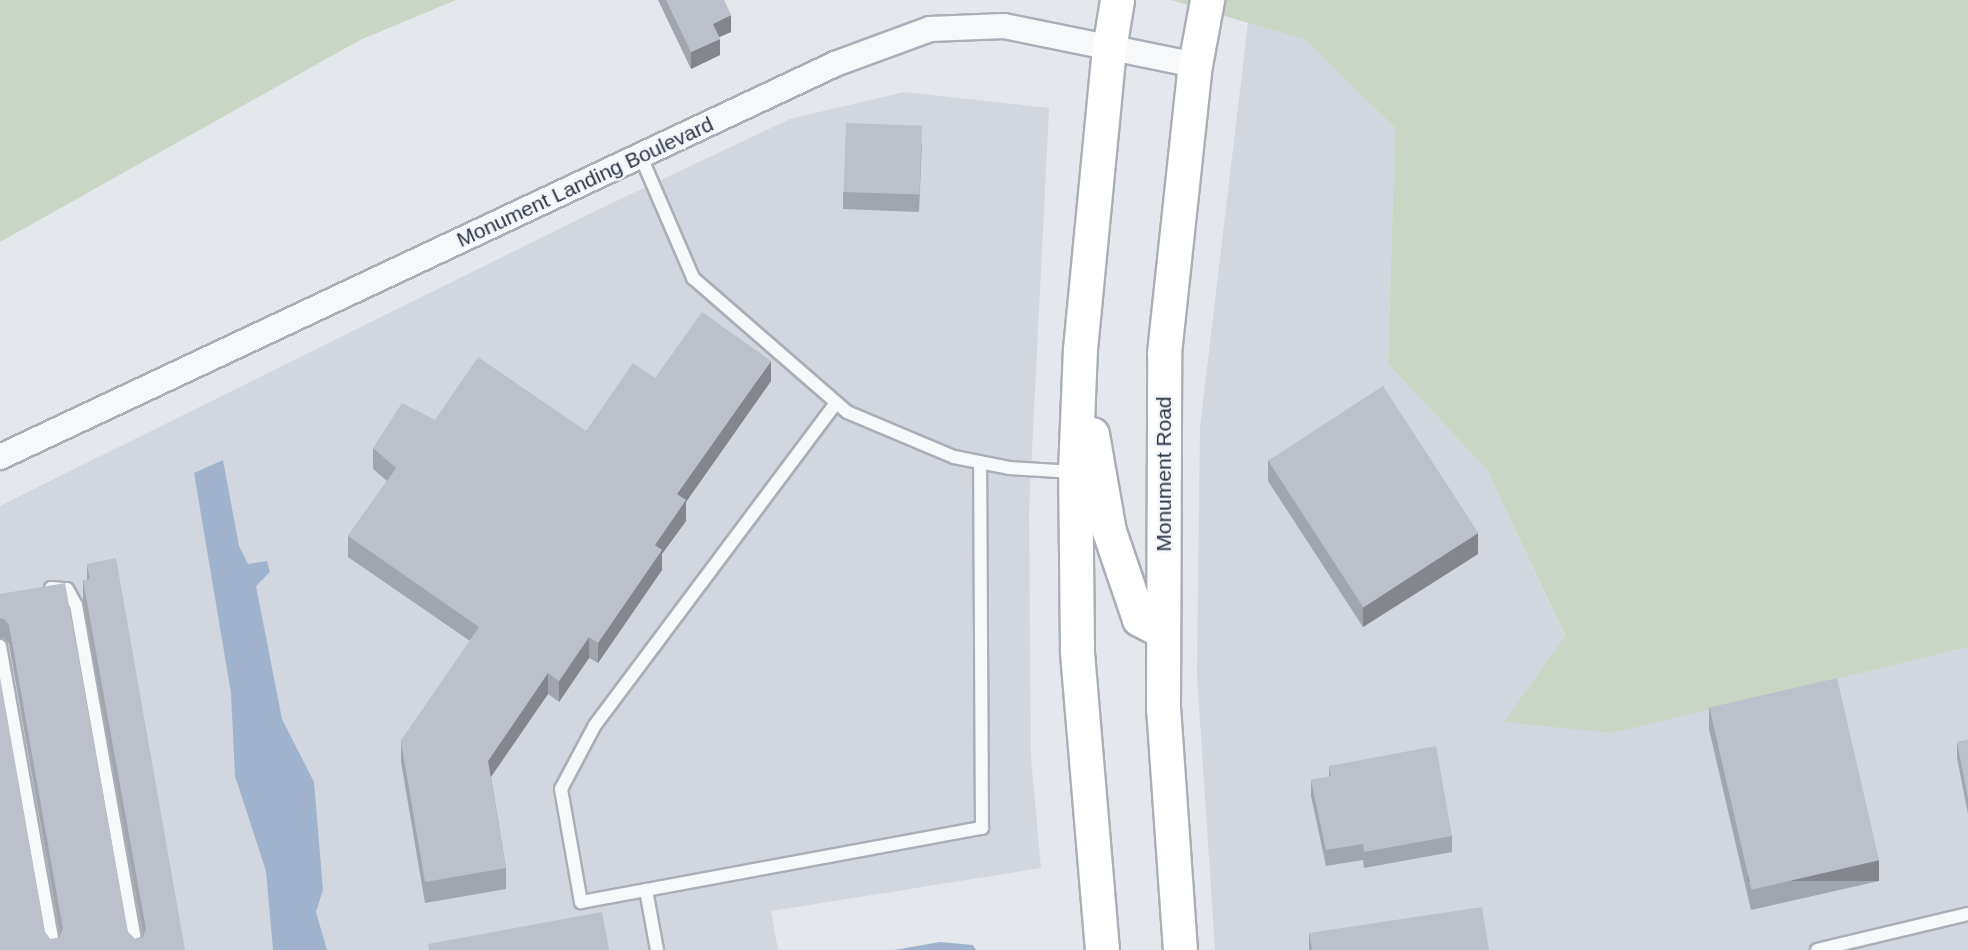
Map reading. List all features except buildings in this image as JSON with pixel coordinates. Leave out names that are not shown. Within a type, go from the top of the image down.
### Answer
[{"type":"main road","points":[[1102,950],[1077,650],[1075,472],[1080,349],[1109,48],[1117,0]]},
{"type":"main road","name":"Monument Road","points":[[1181,950],[1166,761],[1163,632],[1164,353],[1195,65],[1207,0]]},
{"type":"main road","points":[[1080,349],[1099,485],[1109,531],[1139,619],[1163,632]]},
{"type":"main road","points":[[1080,950],[1094,868]]},
{"type":"street","name":"Monument Landing Boulevard","points":[[0,457],[835,64],[930,29],[1003,26],[1195,65]]},
{"type":"lane","points":[[641,156],[693,278],[847,412],[954,457],[1075,472]]},
{"type":"lane","points":[[836,402],[594,725],[561,789],[581,902],[982,828],[980,462]]},
{"type":"lane","points":[[34,591],[60,587],[67,589],[76,605],[137,950]]},
{"type":"lane","points":[[0,646],[54,950]]},
{"type":"lane","points":[[646,890],[657,950]]},
{"type":"lane","points":[[1817,950],[1968,914]]},
{"type":"shaded area","points":[[1248,23],[1307,40],[1395,128],[1388,364],[1487,470],[1565,637],[1505,721],[1767,695],[1968,647],[1968,950],[1215,950],[1197,675],[1200,427]]},
{"type":"shaded area","points":[[904,92],[1049,108],[1029,511],[1031,758],[1041,868],[771,911],[778,950],[0,950],[0,506],[589,214],[790,119]]},
{"type":"green space","points":[[0,0],[456,0],[360,40],[0,242]]},
{"type":"green space","points":[[1171,0],[1968,0],[1968,647],[1612,733],[1504,722],[1565,636],[1487,470],[1388,364],[1395,128],[1306,40]]},
{"type":"water","points":[[223,460],[239,546],[248,564],[267,561],[270,572],[256,586],[282,719],[314,782],[323,890],[316,912],[327,950],[273,950],[266,871],[235,776],[231,693],[194,473]]},
{"type":"water","points":[[940,942],[973,945],[976,950],[894,950]]}]
